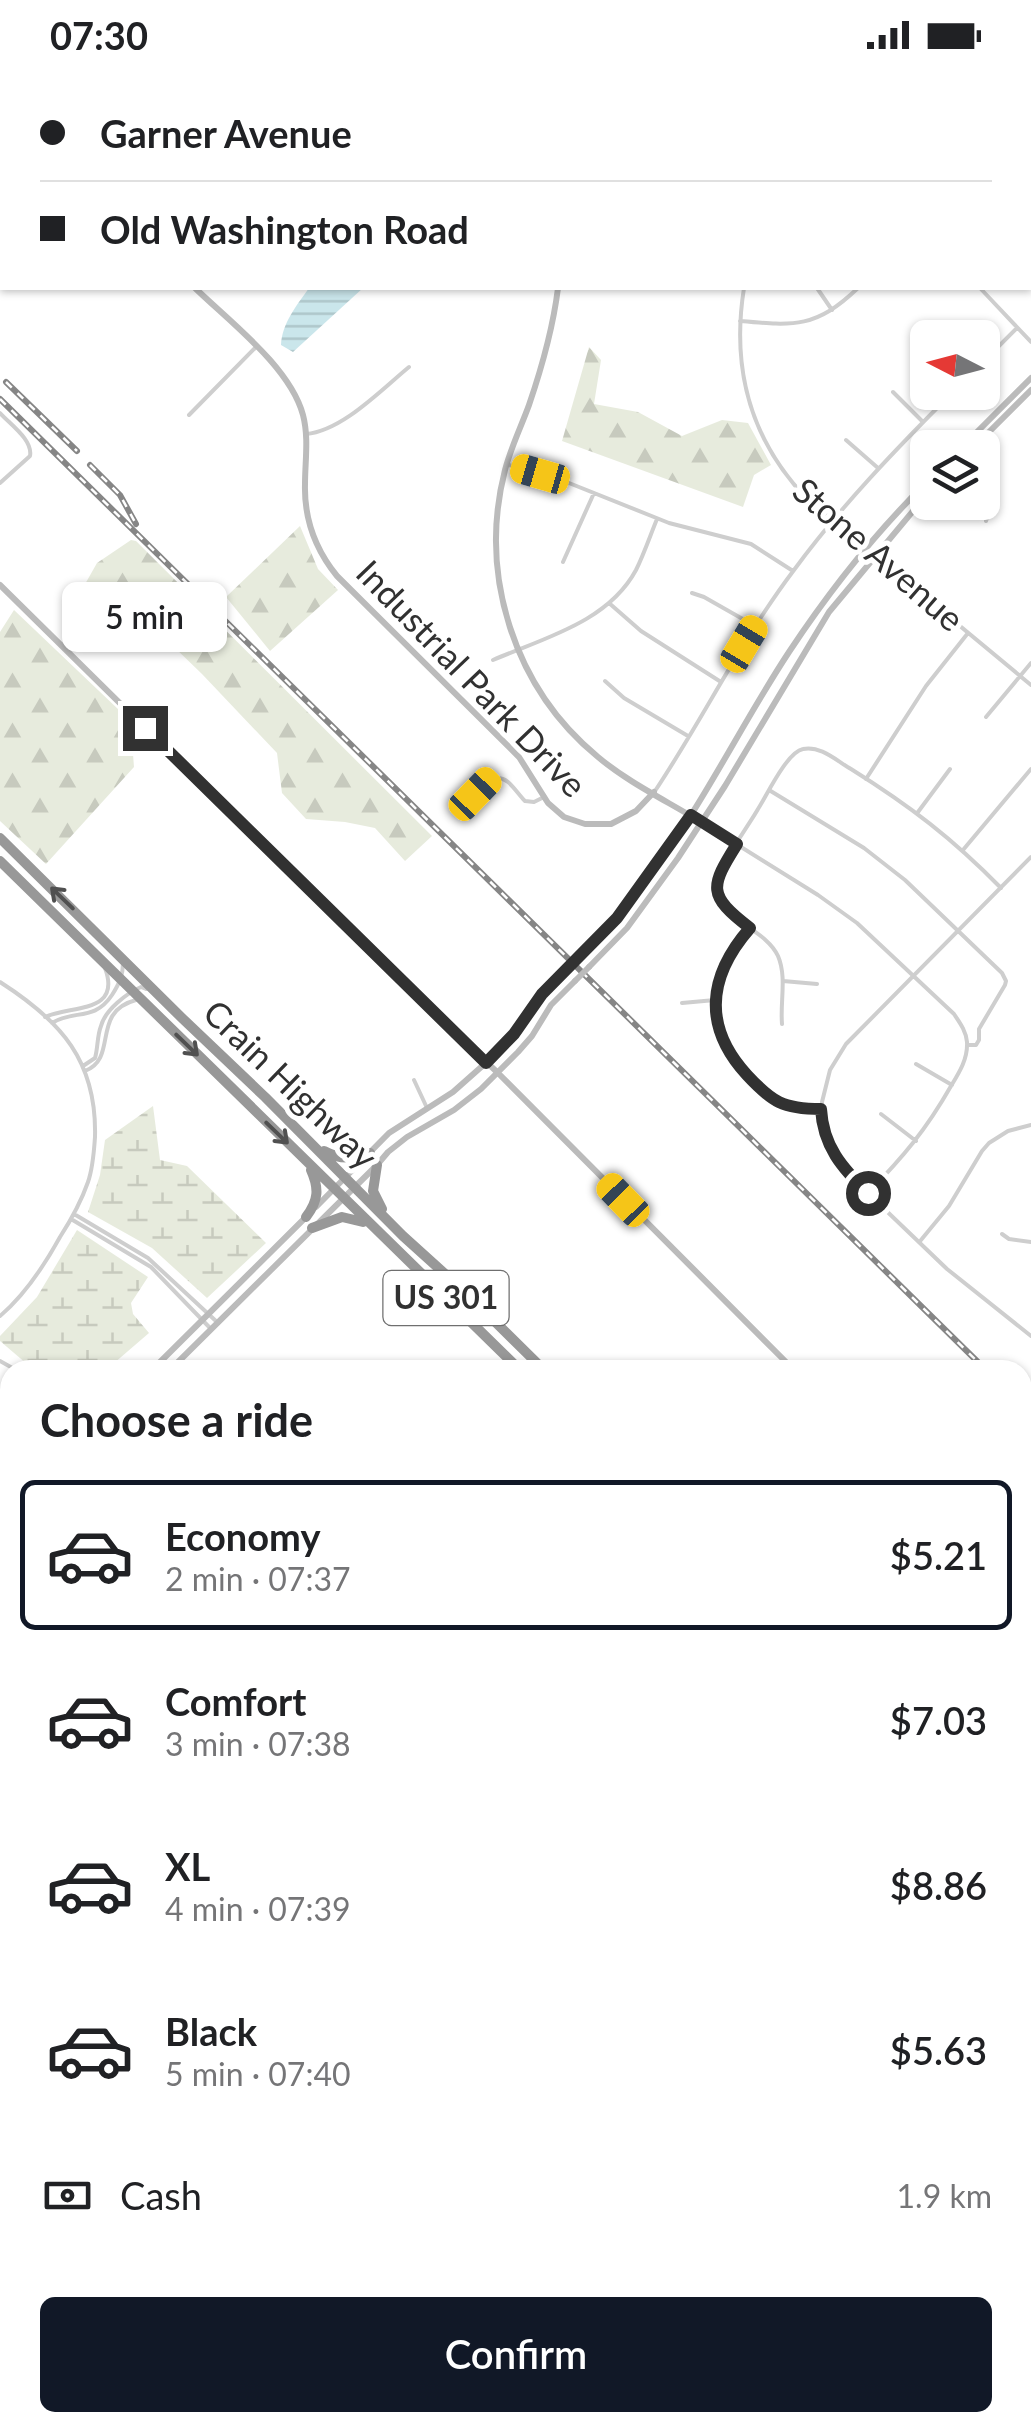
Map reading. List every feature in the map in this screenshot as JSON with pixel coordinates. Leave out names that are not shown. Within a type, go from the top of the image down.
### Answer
[{"type":"highway","name":"Crain Highway","points":[[0,838],[534,1360]]},
{"type":"highway","name":"Crain Highway","points":[[0,861],[510,1360]]},
{"type":"highway","points":[[315,1147],[342,1158],[370,1153]]},
{"type":"highway","points":[[306,1216],[314,1208],[317,1196],[309,1164]]},
{"type":"highway","points":[[377,1166],[373,1191],[394,1226]]},
{"type":"highway","points":[[312,1228],[342,1217],[372,1226]]},
{"type":"main road","name":"Industrial Park Drive","points":[[197,290],[283,375],[294,393],[306,434],[305,507],[312,536],[324,560],[368,609],[519,757],[544,797],[570,820],[603,825],[628,816],[654,792]]},
{"type":"main road","points":[[558,290],[543,359],[507,464],[498,505],[496,552],[505,610],[533,680],[575,736],[610,766],[701,822]]},
{"type":"main road","points":[[979,430],[1031,378]]},
{"type":"main road","points":[[991,430],[1031,390]]},
{"type":"main road","points":[[180,1360],[312,1228],[339,1194],[346,1177],[389,1132],[453,1092],[486,1063],[514,1034],[542,994],[632,900],[691,815],[828,594],[910,500]]},
{"type":"main road","points":[[162,1360],[306,1216],[355,1187],[407,1137],[454,1110],[498,1073],[532,1036],[556,1000],[639,913],[701,822],[828,612],[910,514]]},
{"type":"main road","points":[[0,584],[784,1360]]},
{"type":"street","name":"Stone Avenue","points":[[744,290],[740,320],[743,372],[763,439],[780,468],[794,486],[865,548],[1031,685]]},
{"type":"street","points":[[817,290],[832,310]]},
{"type":"street","points":[[740,320],[795,324],[811,320],[832,310],[856,290]]},
{"type":"street","points":[[982,290],[1031,342]]},
{"type":"street","points":[[1000,346],[1018,328]]},
{"type":"street","points":[[190,415],[256,347]]},
{"type":"street","points":[[306,434],[334,426],[408,367]]},
{"type":"street","points":[[893,392],[923,422]]},
{"type":"street","points":[[654,792],[793,571],[878,468],[935,410]]},
{"type":"street","points":[[0,413],[32,450],[0,483]]},
{"type":"street","points":[[846,440],[878,468]]},
{"type":"street","points":[[507,464],[559,479],[657,519],[751,544],[793,571]]},
{"type":"street","points":[[563,562],[594,492]]},
{"type":"street","points":[[494,660],[581,623],[609,603],[635,571],[657,519]]},
{"type":"street","points":[[692,593],[755,626]]},
{"type":"street","points":[[609,603],[648,636],[721,682]]},
{"type":"street","points":[[866,779],[926,686],[968,633]]},
{"type":"street","points":[[986,718],[1031,663]]},
{"type":"street","points":[[605,681],[624,698],[688,736]]},
{"type":"street","points":[[782,1024],[783,982],[776,953],[722,904],[716,886],[722,867],[792,754],[800,749],[822,752],[918,812],[1000,888]]},
{"type":"street","points":[[918,812],[950,769]]},
{"type":"street","points":[[963,850],[1031,769]]},
{"type":"street","points":[[461,809],[489,780],[498,777],[506,779],[525,801],[544,797]]},
{"type":"street","points":[[770,790],[864,848],[905,880],[1002,972],[1006,985],[979,1029],[978,1043],[967,1045]]},
{"type":"street","points":[[701,822],[858,923],[915,975],[964,1030],[964,1062],[932,1120],[868,1193]]},
{"type":"street","points":[[1031,856],[839,1053],[826,1081],[821,1109],[833,1154],[848,1174],[966,1286],[1031,1336]]},
{"type":"street","points":[[750,928],[723,966],[715,1000],[724,1044],[754,1083],[779,1104],[821,1109]]},
{"type":"street","points":[[46,1017],[94,1006],[104,998],[108,977],[97,956]]},
{"type":"street","points":[[52,1023],[64,1016],[100,1009],[122,979],[123,958]]},
{"type":"street","points":[[0,982],[28,1001],[72,1046],[84,1068],[94,1104],[89,1181],[73,1216],[37,1274],[0,1316]]},
{"type":"street","points":[[783,982],[817,984]]},
{"type":"street","points":[[84,1068],[95,1058],[104,1018],[133,991],[142,988],[162,998]]},
{"type":"street","points":[[682,1003],[715,1000]]},
{"type":"street","points":[[84,1068],[92,1068],[100,1060],[110,1018],[128,1002],[143,1001]]},
{"type":"street","points":[[916,1064],[952,1085]]},
{"type":"street","points":[[414,1080],[427,1108]]},
{"type":"street","points":[[881,1114],[916,1141]]},
{"type":"street","points":[[920,1241],[948,1206],[982,1150],[998,1136],[1031,1125]]},
{"type":"street","points":[[73,1216],[151,1267],[214,1326]]},
{"type":"street","points":[[1002,1234],[1031,1242]]},
{"type":"green space","points":[[589,347],[601,360],[594,404],[638,412],[682,436],[722,420],[748,423],[771,465],[754,475],[743,507],[562,441]]},
{"type":"green space","points":[[300,526],[318,569],[338,590],[270,651],[226,597]]},
{"type":"green space","points":[[131,540],[432,836],[405,861],[375,828],[306,819],[282,793],[277,753],[202,674],[116,591],[80,593],[97,563]]},
{"type":"green space","points":[[14,610],[140,730],[133,754],[134,767],[46,864],[0,821],[0,632]]},
{"type":"green space","points":[[153,1106],[160,1160],[187,1166],[266,1243],[207,1298],[152,1248],[88,1212],[100,1175],[105,1140]]},
{"type":"green space","points":[[77,1230],[148,1277],[131,1303],[133,1314],[149,1333],[118,1360],[22,1360],[0,1341],[0,1336],[37,1297]]},
{"type":"water","points":[[308,290],[361,290],[293,352],[281,345],[291,315]]},
{"type":"railway","points":[[6,382],[77,451]]},
{"type":"railway","points":[[0,399],[976,1360]]},
{"type":"railway","points":[[90,465],[120,495],[136,524]]},
{"type":"route","points":[[145,728],[486,1063],[514,1034],[542,994],[632,900],[691,815],[737,844],[722,867],[716,886],[722,904],[750,928],[736,944],[718,980],[715,1012],[721,1038],[735,1062],[779,1104],[821,1109],[828,1146],[868,1193]]}]
